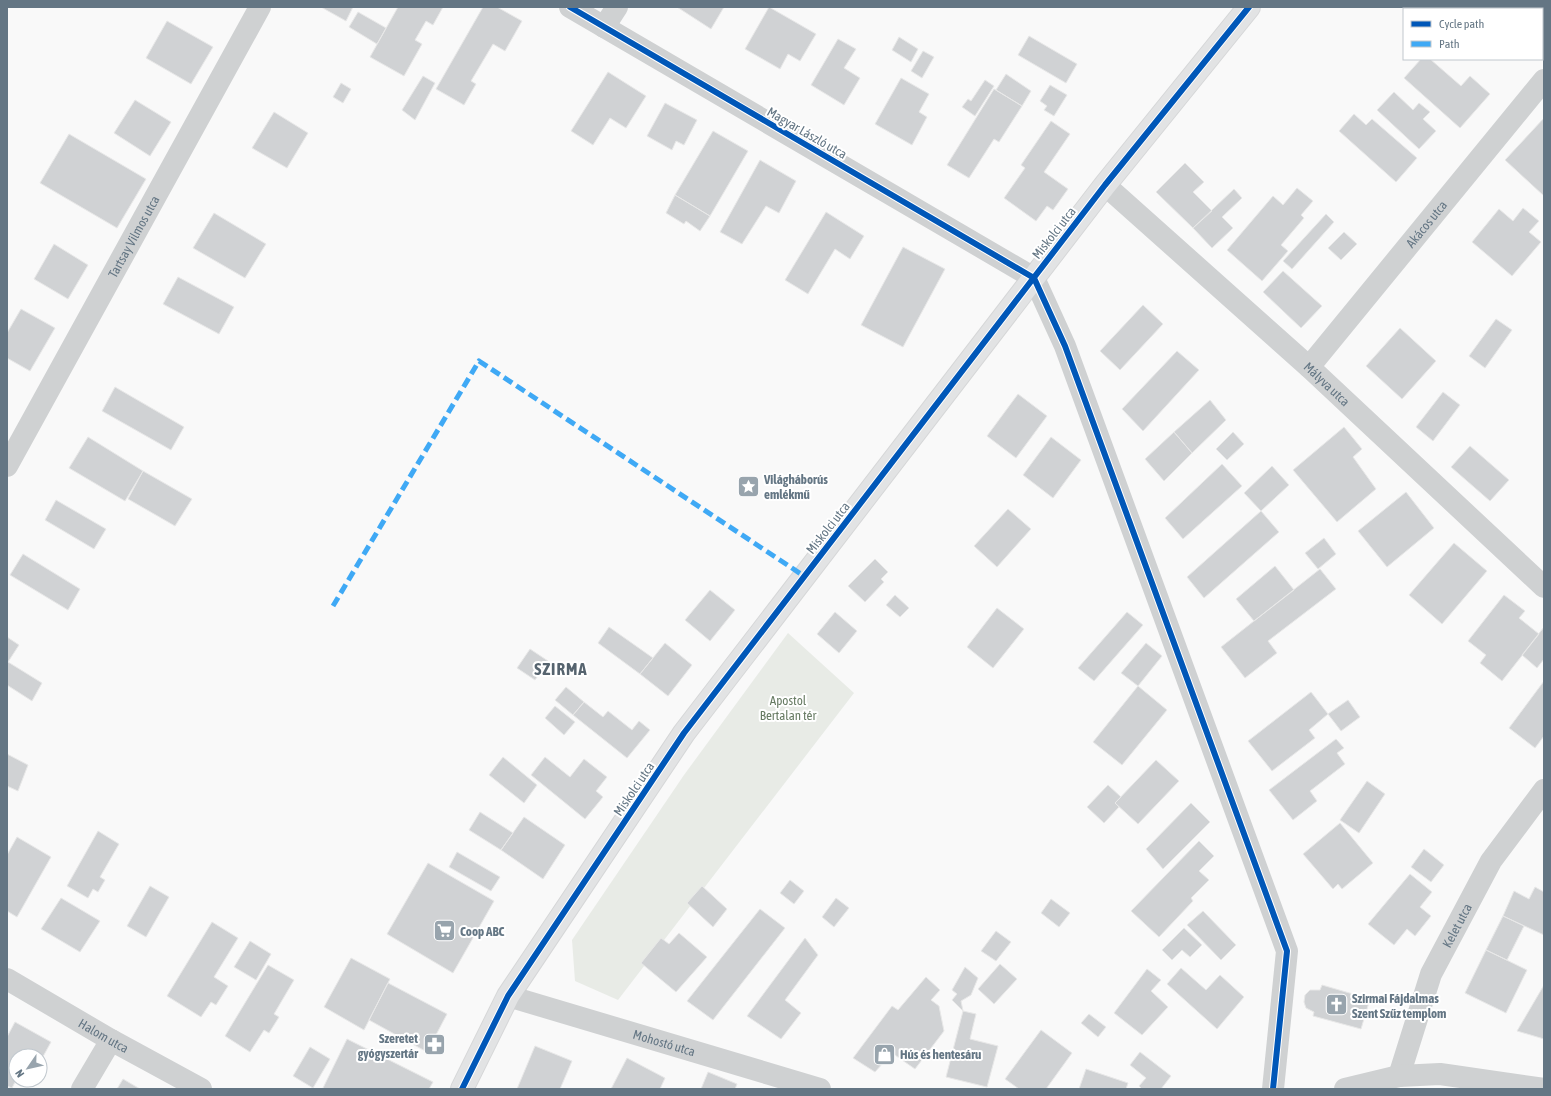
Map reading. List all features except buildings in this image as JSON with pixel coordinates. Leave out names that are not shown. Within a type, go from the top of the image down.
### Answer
[{"type":"main road","name":"Miskolci utca","points":[[462,1089],[508,996],[684,733],[1106,185],[1249,7]]},
{"type":"street","name":"Tartsay Vilmos utca","points":[[7,466],[260,7]]},
{"type":"street","name":"Magyar László utca","points":[[570,7],[1034,278]]},
{"type":"street","points":[[604,27],[617,7]]},
{"type":"street","name":"Akácos utca","points":[[1309,367],[1544,80]]},
{"type":"street","name":"Mályva utca","points":[[1106,185],[1309,367],[1544,587]]},
{"type":"street","points":[[1034,278],[1065,346],[1287,951],[1274,1089]]},
{"type":"street","name":"Kelet utca","points":[[1399,1076],[1431,974],[1491,861],[1544,790]]},
{"type":"street","name":"Halom utca","points":[[7,979],[111,1040],[201,1089]]},
{"type":"street","name":"Mohostó utca","points":[[508,996],[820,1089]]},
{"type":"street","points":[[82,1089],[111,1040]]},
{"type":"street","points":[[1345,1089],[1399,1076],[1440,1074],[1544,1089]]},
{"type":"green space","name":"Apostol Bertalan tér","points":[[788,633],[854,693],[618,1000],[575,981],[572,940],[684,775]]},
{"type":"marked path","points":[[333,606],[479,361],[804,576]]},
{"type":"cycle path","points":[[570,7],[1034,278],[1065,346],[1287,951],[1273,1089]]},
{"type":"cycle path","points":[[462,1089],[508,996],[684,733],[1105,185],[1249,7]]},
{"type":"place","name":"Világháborús emlékmű","points":[[748,486]]},
{"type":"place","name":"Coop ABC","points":[[445,931]]},
{"type":"place","name":"Szirmai Fájdalmas Szent Szűz templom","points":[[1337,1005]]},
{"type":"place","name":"Szeretet gyógyszertár","points":[[434,1045]]},
{"type":"place","name":"Hús és hentesáru","points":[[885,1054]]},
{"type":"district","name":"SZIRMA","points":[[561,669]]}]
